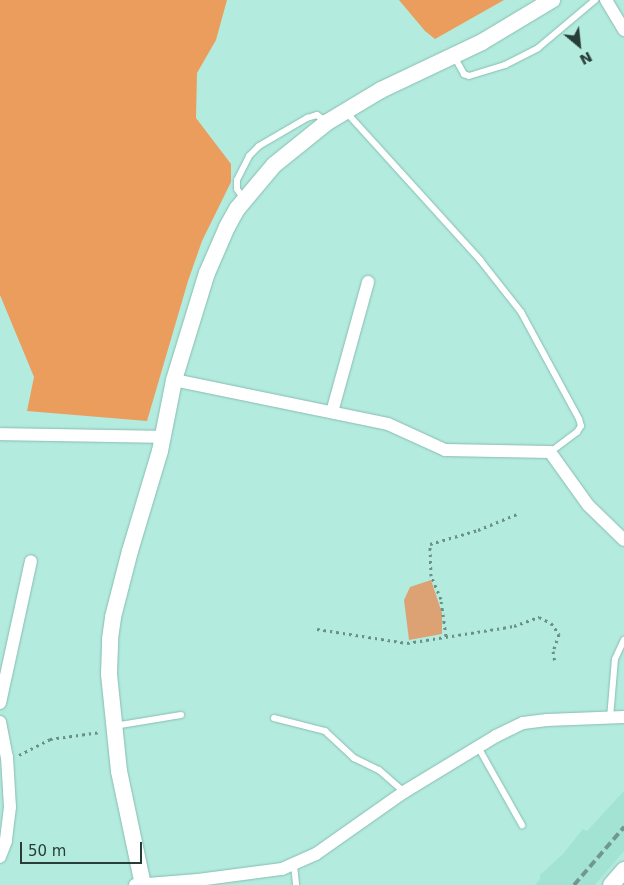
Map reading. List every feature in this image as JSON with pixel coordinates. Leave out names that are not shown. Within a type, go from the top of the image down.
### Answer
[{"type":"street","points":[[143,885],[119,771],[114,728],[109,656],[113,617],[130,551],[164,437],[174,380],[207,273],[227,227],[244,200],[281,159],[326,123],[381,90],[454,56],[552,0]]},
{"type":"street","points":[[606,0],[624,30]]},
{"type":"street","points":[[332,412],[368,282]]},
{"type":"street","points":[[174,380],[399,427],[445,450],[550,452],[588,505],[624,540]]},
{"type":"street","points":[[0,434],[164,437]]},
{"type":"street","points":[[0,703],[31,561]]},
{"type":"street","points":[[135,885],[264,873],[294,865],[316,854],[404,792],[515,727],[532,721],[624,717]]},
{"type":"street","points":[[0,722],[8,766],[8,826],[0,857]]},
{"type":"street","points":[[611,885],[624,870]]},
{"type":"lane","points":[[454,56],[464,74],[469,76],[505,65],[538,48],[595,0]]},
{"type":"lane","points":[[345,111],[474,253],[521,312],[580,419],[580,426],[577,432],[550,452]]},
{"type":"lane","points":[[244,200],[237,189],[237,180],[249,156],[259,146],[307,118],[317,115],[326,123]]},
{"type":"lane","points":[[610,718],[615,659],[624,640]]},
{"type":"lane","points":[[114,728],[181,714]]},
{"type":"lane","points":[[274,718],[325,731],[354,758],[378,770],[404,792]]},
{"type":"lane","points":[[478,747],[522,825]]},
{"type":"lane","points":[[294,865],[296,885]]},
{"type":"path","points":[[446,636],[441,599],[431,576],[430,544],[478,530],[517,514]]},
{"type":"path","points":[[317,628],[396,643],[514,626],[543,617],[551,623],[559,634],[553,651],[555,662]]},
{"type":"path","points":[[8,766],[28,749],[50,738],[114,728]]},
{"type":"shaded area","points":[[0,0],[227,0],[216,40],[197,73],[196,118],[231,164],[231,182],[202,241],[188,281],[147,421],[27,411],[34,377],[0,295]]},
{"type":"shaded area","points":[[399,0],[504,0],[435,39],[425,31]]},
{"type":"shaded area","points":[[431,580],[442,613],[442,634],[409,640],[404,600],[410,587]]},
{"type":"shaded area","points":[[624,791],[624,851],[595,885],[535,885],[540,879],[540,875],[563,854],[583,829],[587,831]]},
{"type":"railway","points":[[574,885],[624,827]]}]
